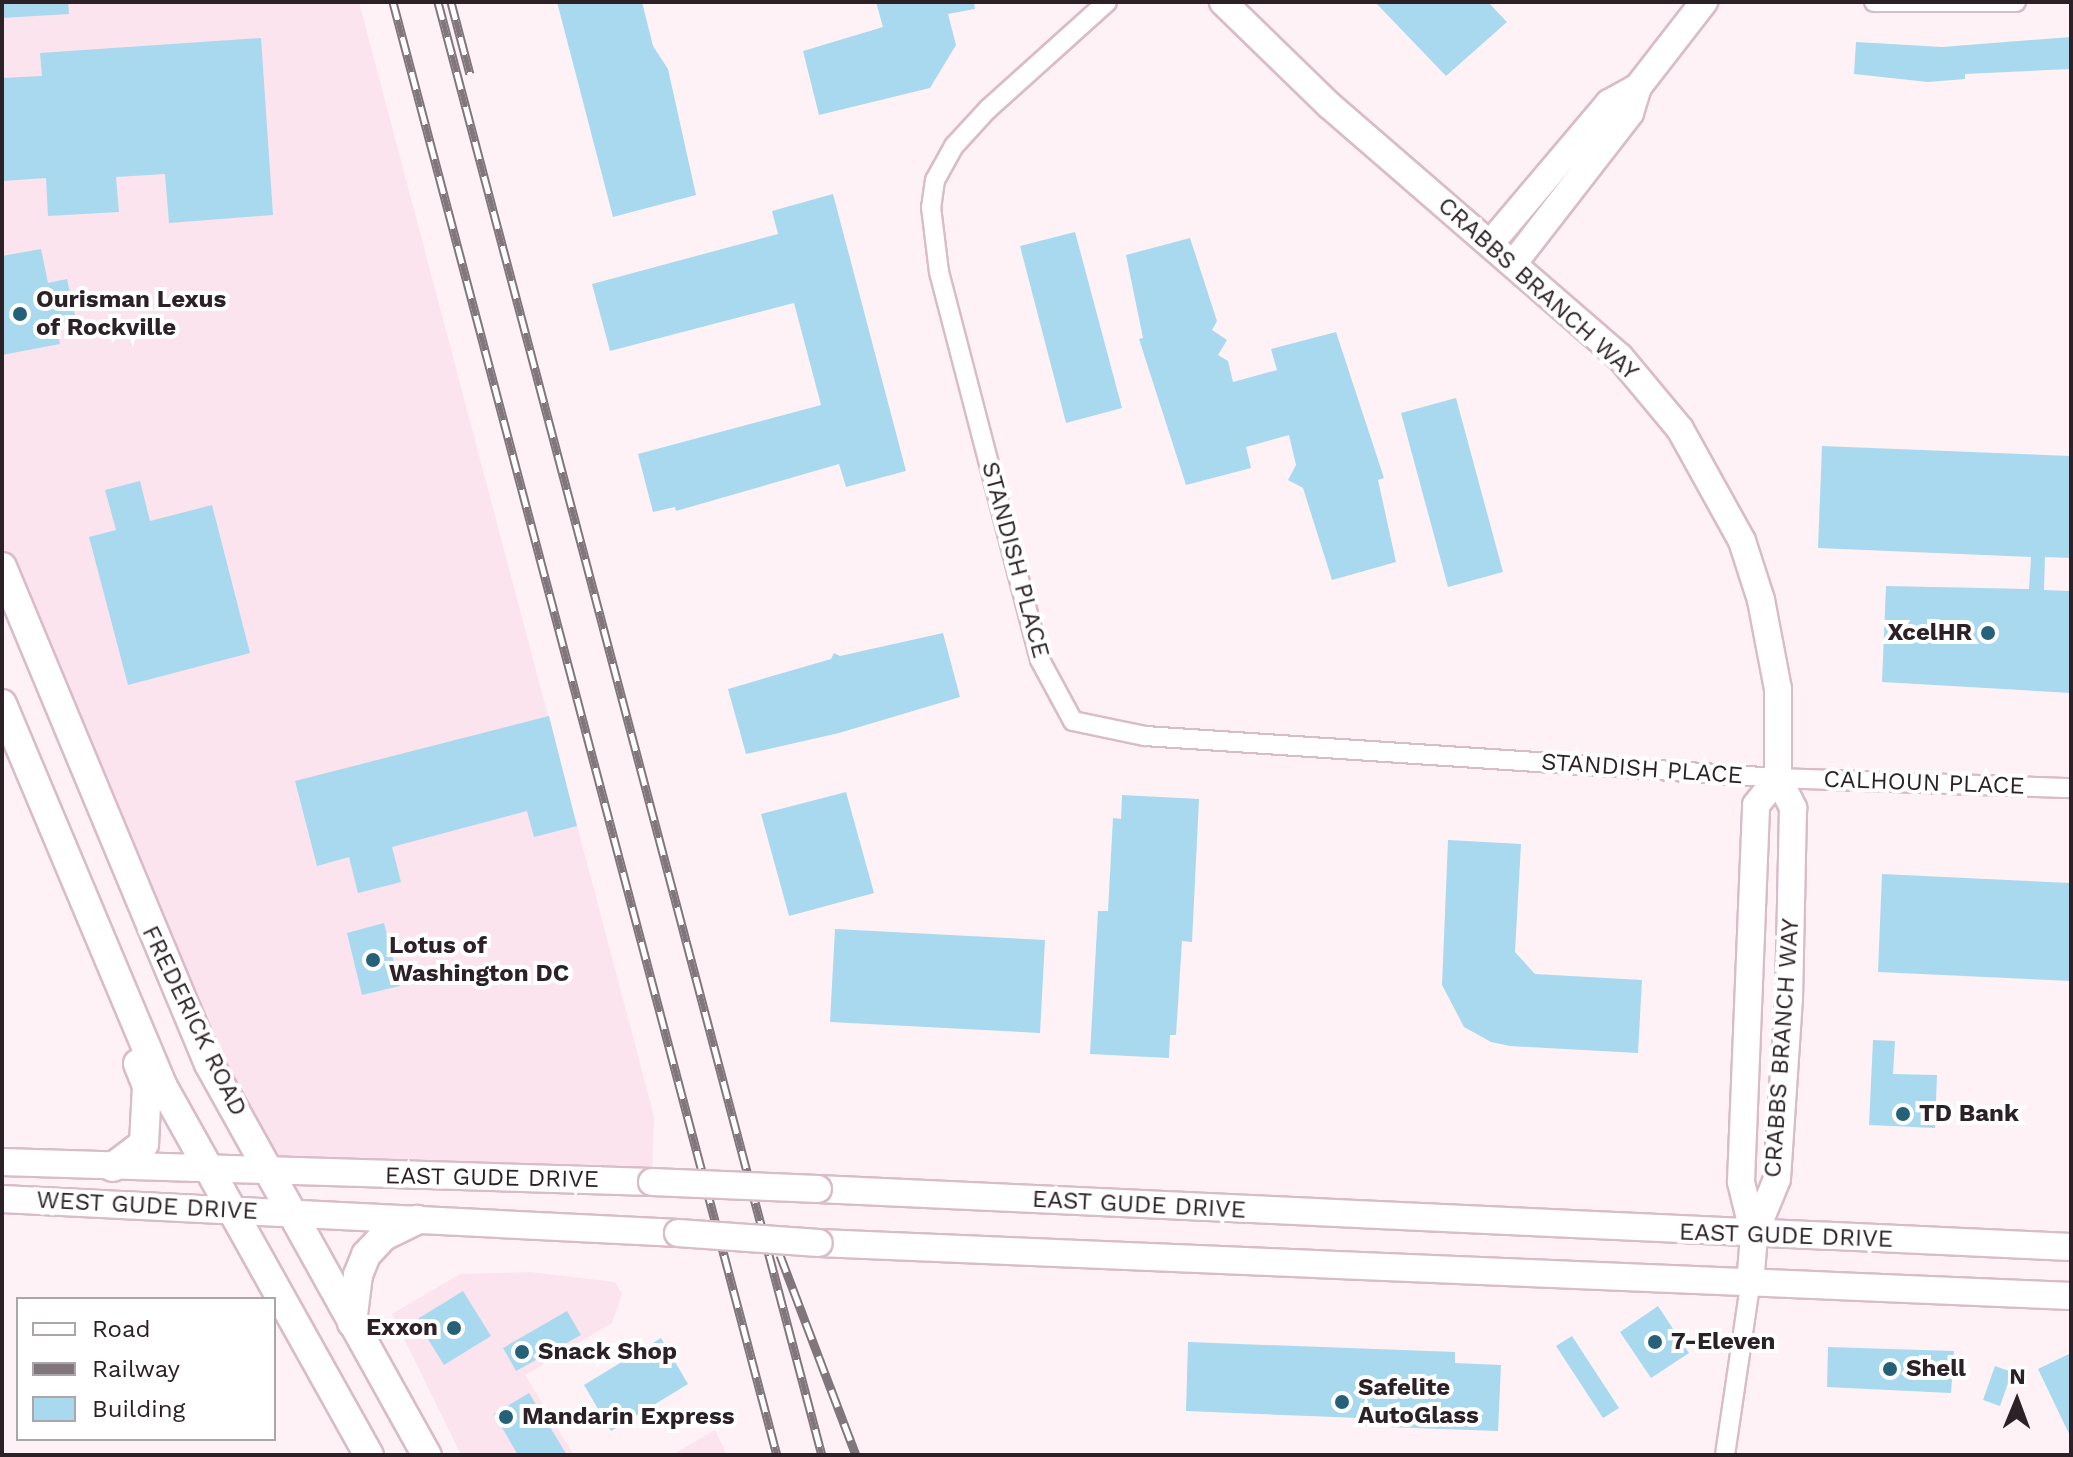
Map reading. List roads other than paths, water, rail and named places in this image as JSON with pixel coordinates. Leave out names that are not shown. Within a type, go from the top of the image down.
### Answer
[{"type":"main road","name":"CRABBS BRANCH WAY","points":[[1223,2],[1329,105],[1620,357],[1680,429],[1715,485],[1742,541],[1761,600],[1778,689],[1778,778],[1793,808],[1789,996],[1777,1179],[1754,1235]]},
{"type":"main road","points":[[1513,264],[1630,113],[1638,87],[1704,2]]},
{"type":"main road","points":[[1490,244],[1609,103],[1638,87]]},
{"type":"main road","name":"FREDERICK ROAD","points":[[2,567],[149,931],[209,1064],[427,1455]]},
{"type":"main road","name":"FREDERICK ROAD","points":[[2,704],[162,1085],[369,1455]]},
{"type":"main road","name":"CRABBS BRANCH WAY","points":[[1754,1235],[1741,1182],[1756,805],[1778,778]]},
{"type":"main road","points":[[113,1167],[142,1149],[146,1130],[147,1086],[135,1058],[134,1015]]},
{"type":"main road","name":"WEST GUDE DRIVE","points":[[2,1162],[207,1169]]},
{"type":"main road","name":"EAST GUDE DRIVE","points":[[207,1169],[652,1182],[1754,1235],[2071,1247]]},
{"type":"main road","name":"WEST GUDE DRIVE","points":[[2,1199],[291,1213]]},
{"type":"main road","name":"EAST GUDE DRIVE","points":[[291,1213],[819,1243],[1750,1285],[2071,1296]]},
{"type":"main road","points":[[352,1323],[358,1275],[366,1255],[384,1236],[417,1220]]},
{"type":"main road","points":[[1750,1285],[1754,1235]]},
{"type":"street","name":"STANDISH PLACE","points":[[1107,2],[954,146],[935,180],[931,207],[939,272],[1040,660],[1073,721],[1145,736],[1778,778]]},
{"type":"street","points":[[1874,2],[2016,2]]},
{"type":"street","name":"CALHOUN PLACE","points":[[1778,778],[2071,788]]},
{"type":"street","points":[[1725,1455],[1750,1285]]},
{"type":"railway","points":[[393,2],[777,1455]]},
{"type":"railway","points":[[438,2],[822,1455]]},
{"type":"railway","points":[[451,2],[470,74]]},
{"type":"railway","points":[[780,1255],[856,1455]]},
{"type":"place","name":"Ourisman Lexus of Rockville","points":[[20,314]]},
{"type":"place","name":"XcelHR","points":[[1988,633]]},
{"type":"place","name":"Lotus of Washington DC","points":[[373,960]]},
{"type":"place","name":"TD Bank","points":[[1903,1114]]},
{"type":"place","name":"Exxon","points":[[454,1328]]},
{"type":"place","name":"7-Eleven","points":[[1655,1342]]},
{"type":"place","name":"Snack Shop","points":[[522,1352]]},
{"type":"place","name":"Shell","points":[[1890,1369]]},
{"type":"place","name":"Safelite AutoGlass","points":[[1342,1402]]},
{"type":"place","name":"Mandarin Express","points":[[506,1417]]}]
